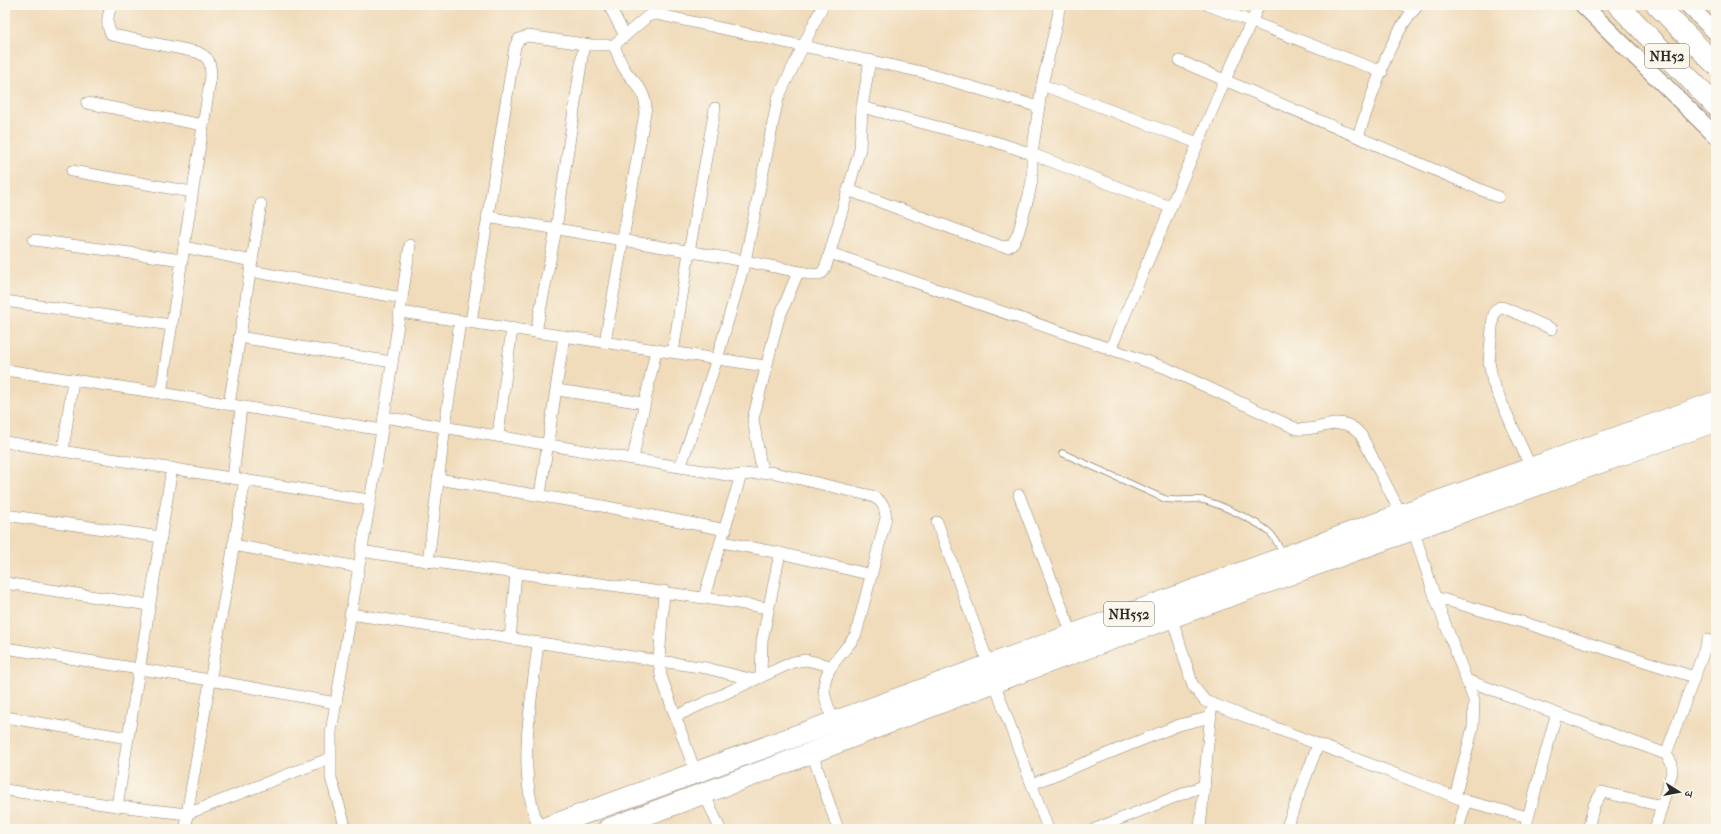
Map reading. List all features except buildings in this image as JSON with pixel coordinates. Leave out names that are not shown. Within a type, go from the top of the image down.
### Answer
[{"type":"highway","name":"NH52","points":[[1618,5],[1716,106]]},
{"type":"highway","name":"NH52","points":[[1657,5],[1716,65]]},
{"type":"highway","name":"NH552","points":[[542,829],[834,723],[1172,618],[1407,522],[1531,468],[1716,402]]},
{"type":"highway","name":"NH552","points":[[608,829],[812,753],[992,673],[1072,634],[1284,557],[1407,522],[1716,421]]},
{"type":"street","points":[[111,5],[108,28],[112,35],[197,52],[206,56],[210,64],[211,75],[161,393]]},
{"type":"street","points":[[609,5],[625,36]]},
{"type":"street","points":[[681,465],[717,359],[745,261],[778,98],[805,45],[823,5]]},
{"type":"street","points":[[848,190],[993,244],[1008,247],[1013,243],[1018,234],[1032,180],[1032,154],[1042,85],[1058,16],[1059,5]]},
{"type":"street","points":[[1208,5],[1382,72]]},
{"type":"street","points":[[1110,350],[1170,207],[1259,5]]},
{"type":"street","points":[[1358,136],[1394,40],[1416,7],[1403,5]]},
{"type":"street","points":[[1583,5],[1716,136]]},
{"type":"street","points":[[1688,5],[1716,33]]},
{"type":"street","points":[[428,562],[444,426],[487,217],[515,46],[519,39],[528,36],[584,44],[604,46],[614,45],[648,16],[656,14],[805,45],[922,72],[1039,107]]},
{"type":"street","points":[[536,332],[556,229],[584,44]]},
{"type":"street","points":[[604,342],[646,107],[644,96],[619,61],[614,45]]},
{"type":"street","points":[[487,217],[745,261],[815,275],[822,273],[830,252],[860,149],[862,107],[870,60]]},
{"type":"street","points":[[1180,61],[1498,197]]},
{"type":"street","points":[[1042,85],[1198,143]]},
{"type":"street","points":[[87,103],[203,125]]},
{"type":"street","points":[[862,107],[999,143],[1032,154],[1170,207]]},
{"type":"street","points":[[673,352],[715,108]]},
{"type":"street","points":[[72,171],[192,192]]},
{"type":"street","points":[[229,405],[261,204]]},
{"type":"street","points":[[34,240],[182,260]]},
{"type":"street","points":[[346,829],[331,778],[331,732],[382,430],[410,245]]},
{"type":"street","points":[[184,247],[251,266],[402,298]]},
{"type":"street","points":[[830,252],[1110,350],[1166,368],[1297,429],[1307,430],[1338,423],[1346,423],[1354,426],[1361,435],[1407,522],[1469,681],[1474,700],[1473,727],[1455,797]]},
{"type":"street","points":[[762,472],[753,419],[765,366],[778,321],[798,272]]},
{"type":"street","points":[[5,301],[172,325]]},
{"type":"street","points":[[1531,468],[1494,383],[1489,362],[1493,317],[1496,310],[1500,307],[1505,308],[1552,329]]},
{"type":"street","points":[[400,312],[765,366]]},
{"type":"street","points":[[498,435],[512,328]]},
{"type":"street","points":[[540,495],[549,444],[564,336]]},
{"type":"street","points":[[239,337],[392,362]]},
{"type":"street","points":[[633,458],[656,350]]},
{"type":"street","points":[[5,370],[161,393],[382,430]]},
{"type":"street","points":[[63,451],[73,380]]},
{"type":"street","points":[[557,390],[644,403]]},
{"type":"street","points":[[233,478],[241,407]]},
{"type":"street","points":[[384,417],[681,465],[733,476],[762,472],[785,475],[872,496],[881,501],[885,508],[886,518],[856,634],[849,646],[831,666],[825,676],[825,696],[834,723]]},
{"type":"street","points":[[5,442],[369,500]]},
{"type":"street","points":[[117,806],[172,468]]},
{"type":"street","points":[[704,597],[726,530],[741,475]]},
{"type":"street","points":[[438,479],[540,495],[726,530]]},
{"type":"street","points":[[186,829],[186,814],[245,480]]},
{"type":"street","points":[[1019,495],[1072,634]]},
{"type":"street","points":[[5,515],[160,537]]},
{"type":"street","points":[[937,522],[1048,829]]},
{"type":"street","points":[[722,542],[780,553],[872,575]]},
{"type":"street","points":[[233,545],[358,567]]},
{"type":"street","points":[[361,551],[428,562],[664,591],[767,608]]},
{"type":"street","points":[[758,678],[767,608],[780,553]]},
{"type":"street","points":[[510,639],[516,573]]},
{"type":"street","points":[[5,583],[149,606]]},
{"type":"street","points":[[664,591],[659,661],[661,676],[696,774]]},
{"type":"street","points":[[1435,597],[1525,623],[1694,677]]},
{"type":"street","points":[[350,614],[706,668],[758,678]]},
{"type":"street","points":[[1172,618],[1193,686],[1199,695],[1212,705],[1466,801],[1528,817]]},
{"type":"street","points":[[1666,754],[1708,640]]},
{"type":"street","points":[[538,643],[530,721],[528,762],[530,795],[538,829]]},
{"type":"street","points":[[5,648],[210,680],[336,703]]},
{"type":"street","points":[[676,716],[793,662],[806,660],[831,666]]},
{"type":"street","points":[[1469,681],[1556,715],[1666,754],[1672,764],[1672,772],[1655,829]]},
{"type":"street","points":[[1200,829],[1212,705]]},
{"type":"street","points":[[1525,829],[1556,715]]},
{"type":"street","points":[[5,717],[128,738]]},
{"type":"street","points":[[1032,784],[1179,725],[1210,717]]},
{"type":"street","points":[[1286,829],[1318,746]]},
{"type":"street","points":[[812,753],[838,829]]},
{"type":"street","points":[[5,790],[186,814],[330,758]]},
{"type":"street","points":[[1095,829],[1205,785]]},
{"type":"street","points":[[1588,829],[1594,805],[1602,792],[1662,806]]},
{"type":"street","points":[[704,794],[720,829]]},
{"type":"street","points":[[1458,829],[1466,801]]},
{"type":"lane","points":[[1062,453],[1165,499],[1176,501],[1204,501],[1246,518],[1263,527],[1273,536],[1284,557]]}]
